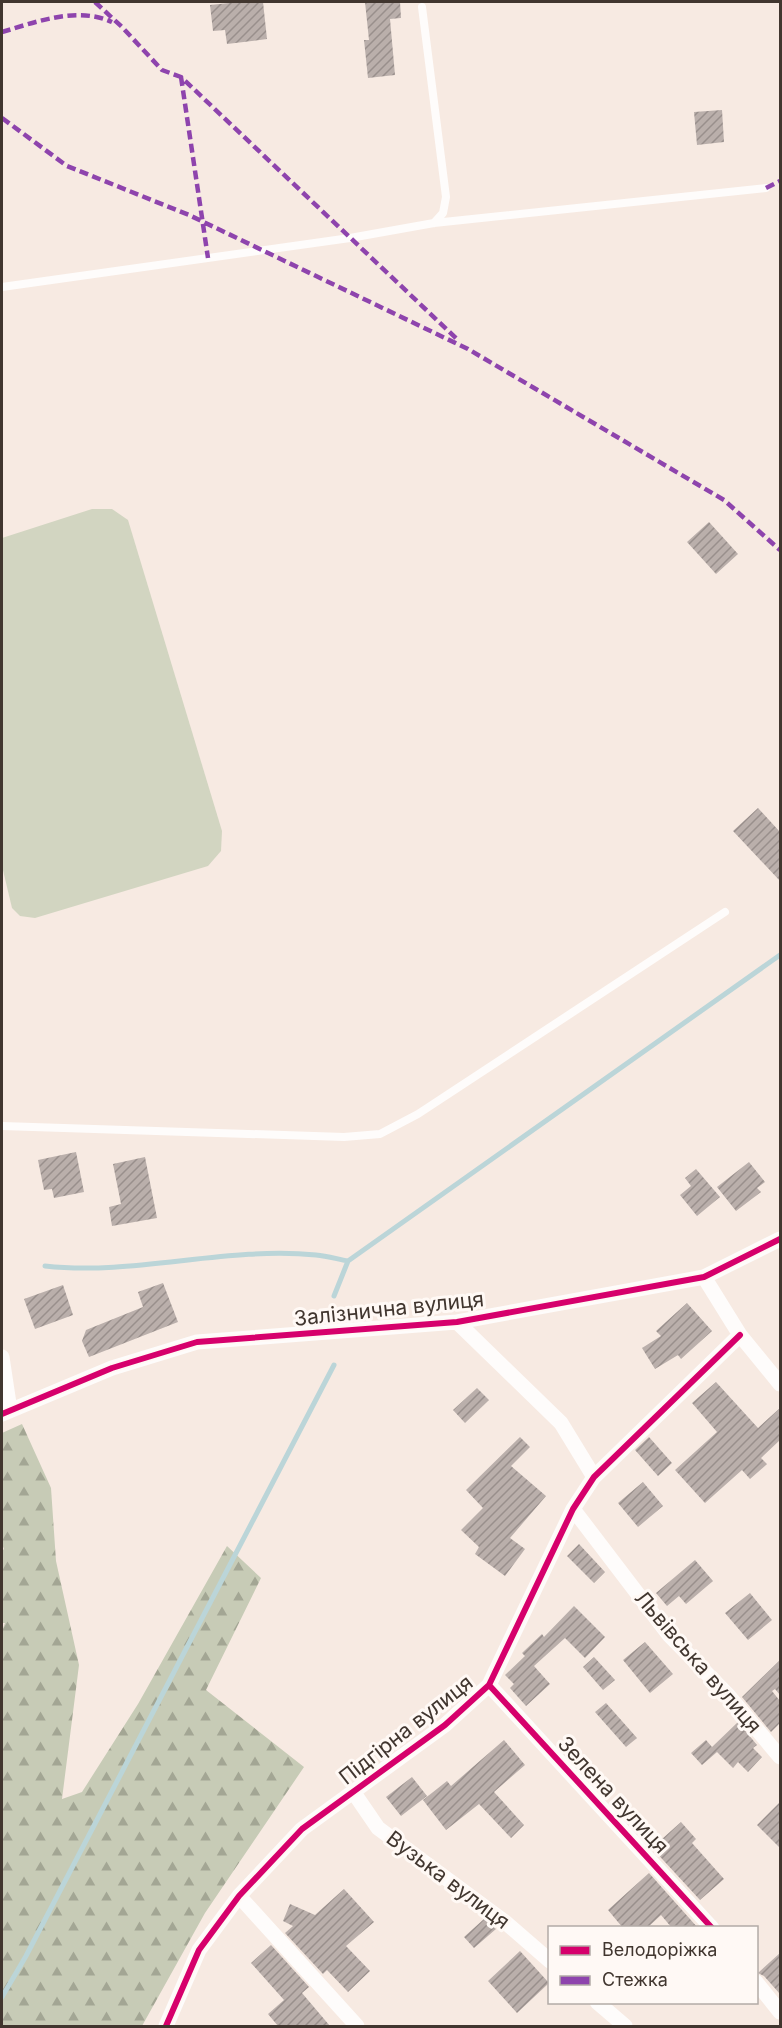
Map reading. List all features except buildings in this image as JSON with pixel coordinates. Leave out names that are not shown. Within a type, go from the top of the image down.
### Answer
[{"type":"street","name":"Залізнична вулиця","points":[[6,1412],[111,1368],[197,1342],[457,1322],[704,1277],[780,1239]]},
{"type":"street","points":[[704,1277],[740,1335],[780,1384]]},
{"type":"street","points":[[457,1322],[561,1423],[594,1477]]},
{"type":"street","name":"Підгірна вулиця","points":[[166,2026],[199,1950],[239,1896],[302,1829],[445,1725],[489,1685],[573,1509],[594,1477],[740,1335]]},
{"type":"street","points":[[2,1357],[6,1412]]},
{"type":"street","name":"Львівська вулиця","points":[[573,1509],[669,1635],[728,1695],[780,1757]]},
{"type":"street","name":"Зелена вулиця","points":[[489,1685],[710,1926]]},
{"type":"street","name":"Вузька вулиця","points":[[354,1793],[378,1828],[505,1922],[548,1960]]},
{"type":"street","points":[[239,1896],[357,2026]]},
{"type":"street","points":[[758,1984],[780,2012]]},
{"type":"street","points":[[599,2004],[625,2026]]},
{"type":"lane","points":[[422,8],[446,197],[443,213],[434,222]]},
{"type":"lane","points":[[2,287],[350,238],[434,222],[765,188]]},
{"type":"lane","points":[[2,1126],[344,1137],[380,1134],[418,1114],[725,912]]},
{"type":"green space","points":[[92,509],[112,509],[128,520],[222,831],[221,851],[208,866],[35,918],[20,916],[12,908],[2,866],[2,538]]},
{"type":"green space","points":[[22,1424],[51,1488],[56,1561],[79,1665],[62,1799],[82,1792],[138,1704],[227,1546],[261,1578],[206,1690],[304,1767],[205,1913],[142,2026],[2,2026],[2,1631],[5,1623],[2,1623],[2,1551],[4,1549],[2,1544],[2,1433]]},
{"type":"waterway","points":[[334,1296],[348,1261],[780,955]]},
{"type":"waterway","points":[[45,1266],[113,1267],[248,1254],[282,1253],[320,1255],[348,1261]]},
{"type":"waterway","points":[[2,1997],[26,1956],[334,1365]]},
{"type":"marked path","points":[[95,2],[162,70],[181,77],[459,341]]},
{"type":"marked path","points":[[2,32],[43,20],[71,15],[99,17],[112,22]]},
{"type":"marked path","points":[[181,77],[208,258]]},
{"type":"marked path","points":[[2,118],[67,166],[189,215],[468,349],[724,500],[780,550]]},
{"type":"marked path","points":[[766,188],[780,181]]},
{"type":"cycle path","points":[[2,1414],[112,1368],[197,1342],[457,1322],[704,1277],[780,1239]]},
{"type":"cycle path","points":[[166,2026],[199,1950],[239,1896],[302,1829],[445,1725],[489,1685],[573,1509],[594,1477],[740,1335]]},
{"type":"cycle path","points":[[489,1685],[710,1926]]}]
